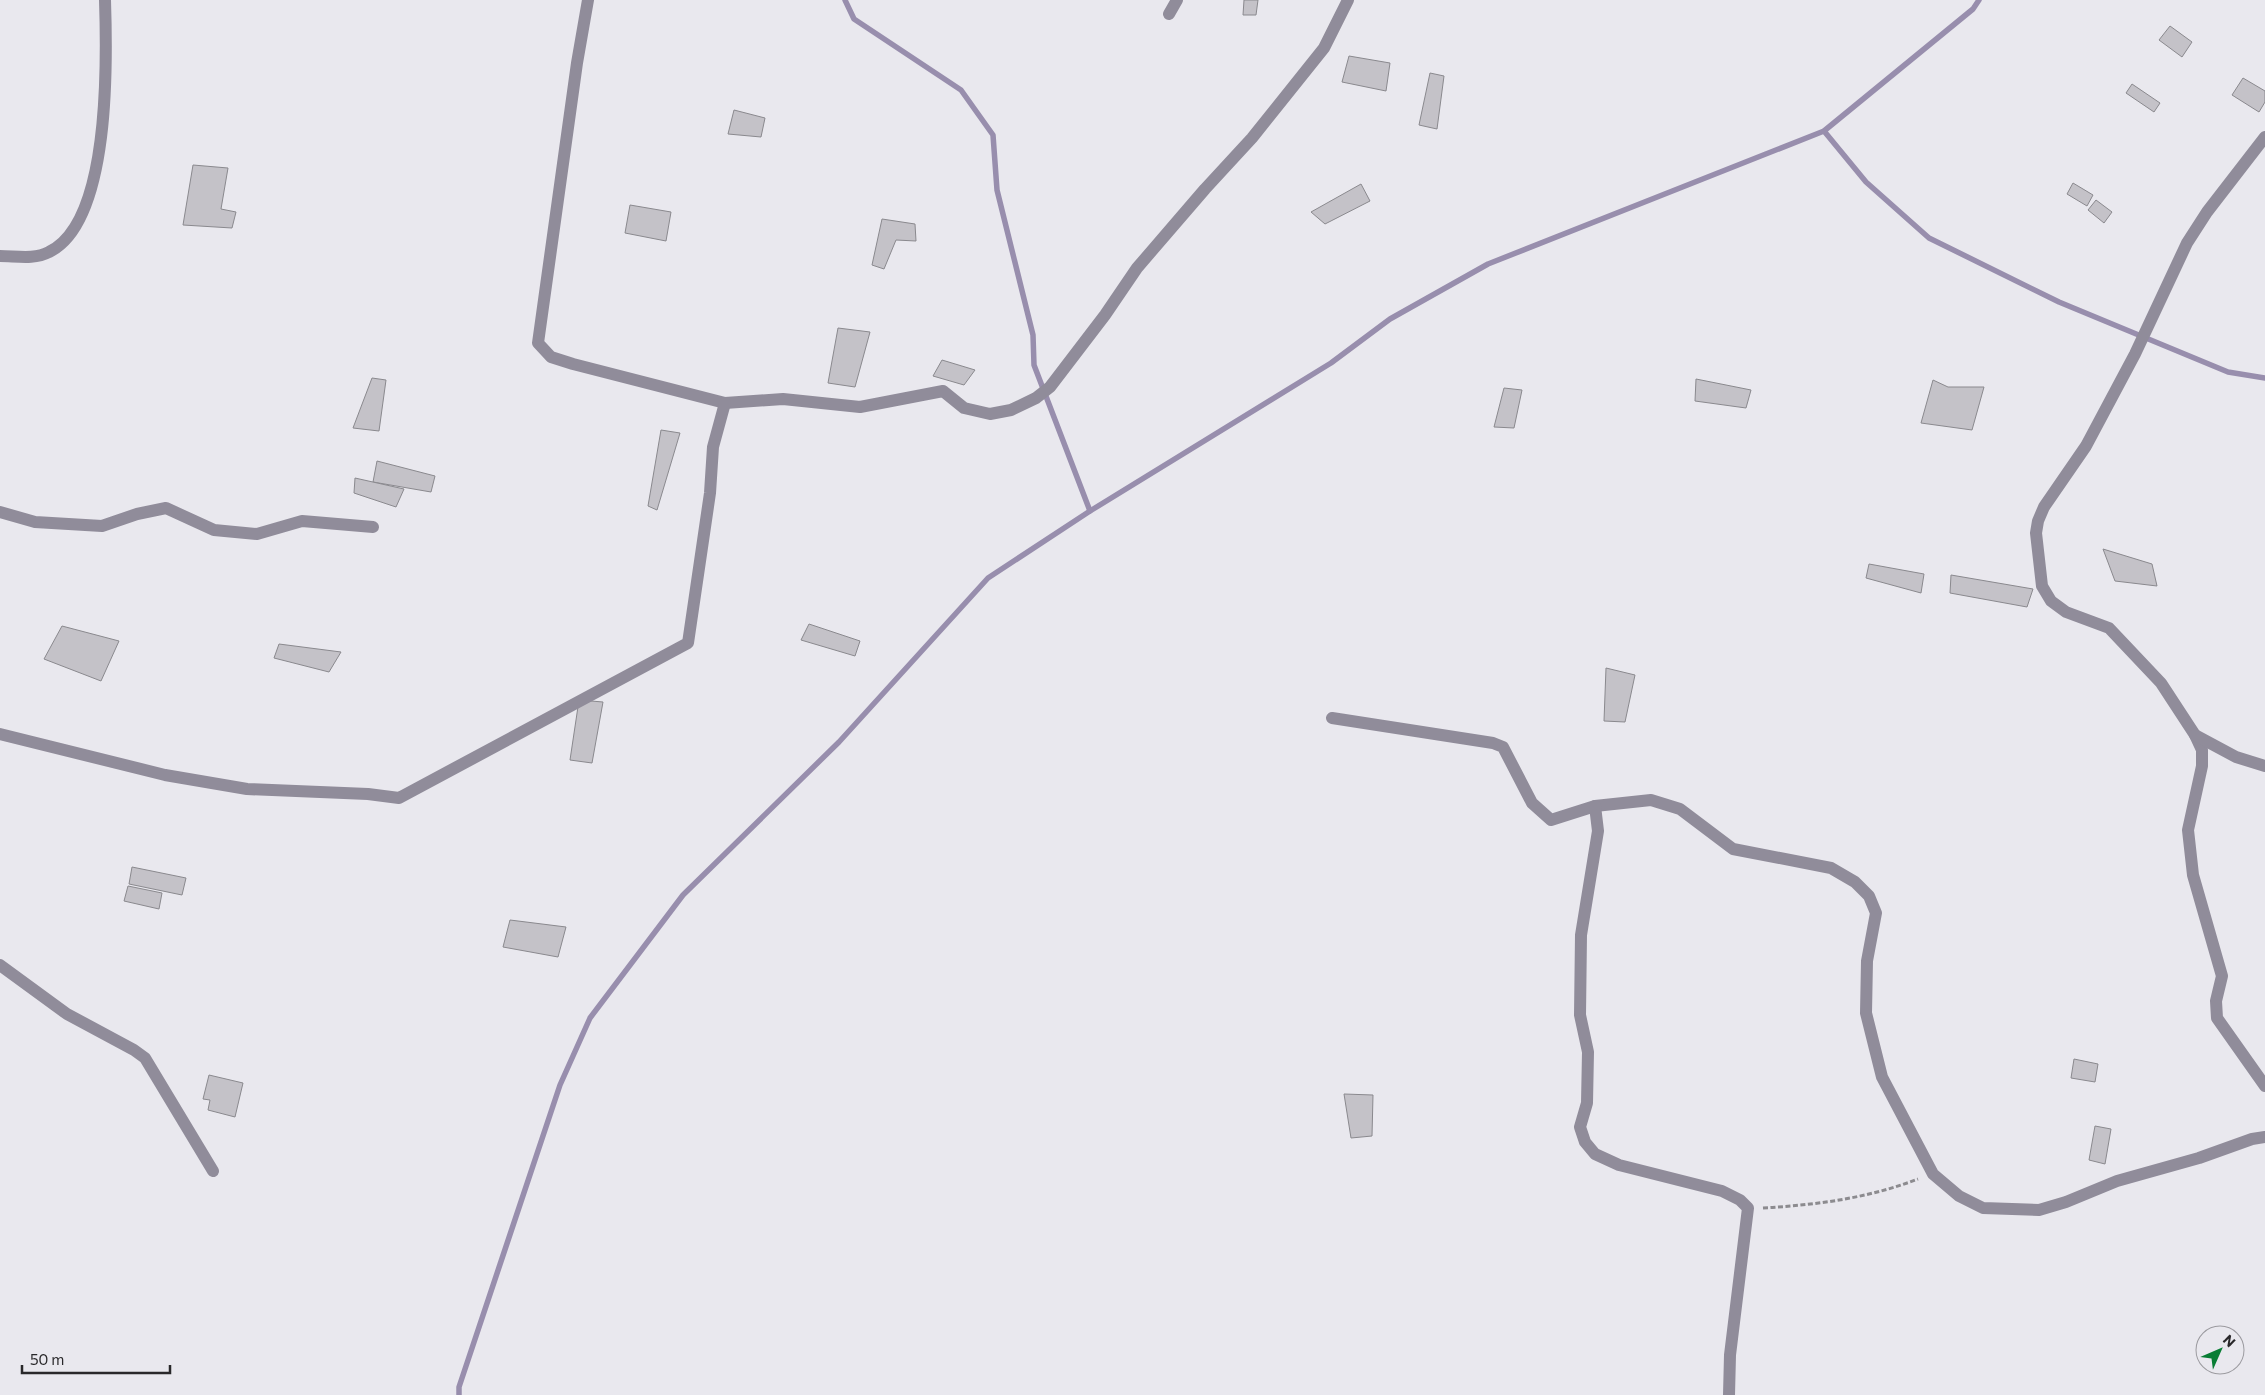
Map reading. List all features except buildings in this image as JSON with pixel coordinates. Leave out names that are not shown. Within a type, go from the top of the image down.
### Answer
[{"type":"street","points":[[0,256],[33,257],[49,252],[70,234],[84,212],[98,163],[101,140],[105,59],[104,0]]},
{"type":"street","points":[[588,0],[577,62],[538,342],[551,357],[725,403],[782,398],[860,407],[942,391],[964,408],[990,414],[1010,410],[1036,398],[1050,387],[1106,315],[1137,268],[1252,138],[1324,48],[1348,0]]},
{"type":"street","points":[[1169,14],[1177,0]]},
{"type":"street","points":[[2265,137],[2207,212],[2187,243],[2135,354],[2086,446],[2044,507],[2038,521],[2036,533],[2042,586],[2051,601],[2066,612],[2109,628],[2161,683],[2195,735],[2202,750],[2202,766],[2188,830],[2193,875],[2222,976],[2216,1001],[2217,1018],[2265,1086]]},
{"type":"street","points":[[0,734],[165,775],[247,789],[368,794],[399,798],[688,643],[710,493],[713,447],[725,403]]},
{"type":"street","points":[[0,512],[35,522],[102,526],[136,514],[166,508],[214,530],[257,534],[302,521],[374,527]]},
{"type":"street","points":[[1332,718],[1493,742],[1503,747],[1532,803],[1551,820],[1595,806],[1651,800],[1680,809],[1733,849],[1831,868],[1855,882],[1869,896],[1876,913],[1867,961],[1866,1014],[1882,1077],[1933,1174],[1959,1196],[1983,1208],[2039,1210],[2066,1202],[2117,1181],[2199,1158],[2252,1139],[2265,1137]]},
{"type":"street","points":[[2195,735],[2236,757],[2265,766]]},
{"type":"street","points":[[1595,806],[1598,831],[1581,935],[1580,1015],[1588,1052],[1587,1103],[1580,1127],[1585,1142],[1594,1154],[1619,1165],[1722,1191],[1740,1200],[1748,1208],[1730,1356],[1729,1395]]},
{"type":"street","points":[[0,965],[67,1014],[134,1050],[145,1058],[213,1171]]},
{"type":"path","points":[[1748,1208],[1828,1203],[1899,1187],[1933,1174]]},
{"type":"waterway","points":[[845,0],[854,19],[961,90],[993,135],[997,190],[1033,335],[1034,365],[1090,511]]},
{"type":"waterway","points":[[459,1395],[459,1387],[560,1085],[590,1018],[683,895],[839,742],[988,578],[1090,511],[1331,363],[1390,319],[1488,264],[1824,131],[1973,9],[1979,0]]},
{"type":"waterway","points":[[1824,131],[1866,182],[1929,238],[2059,302],[2228,372],[2265,378]]}]
